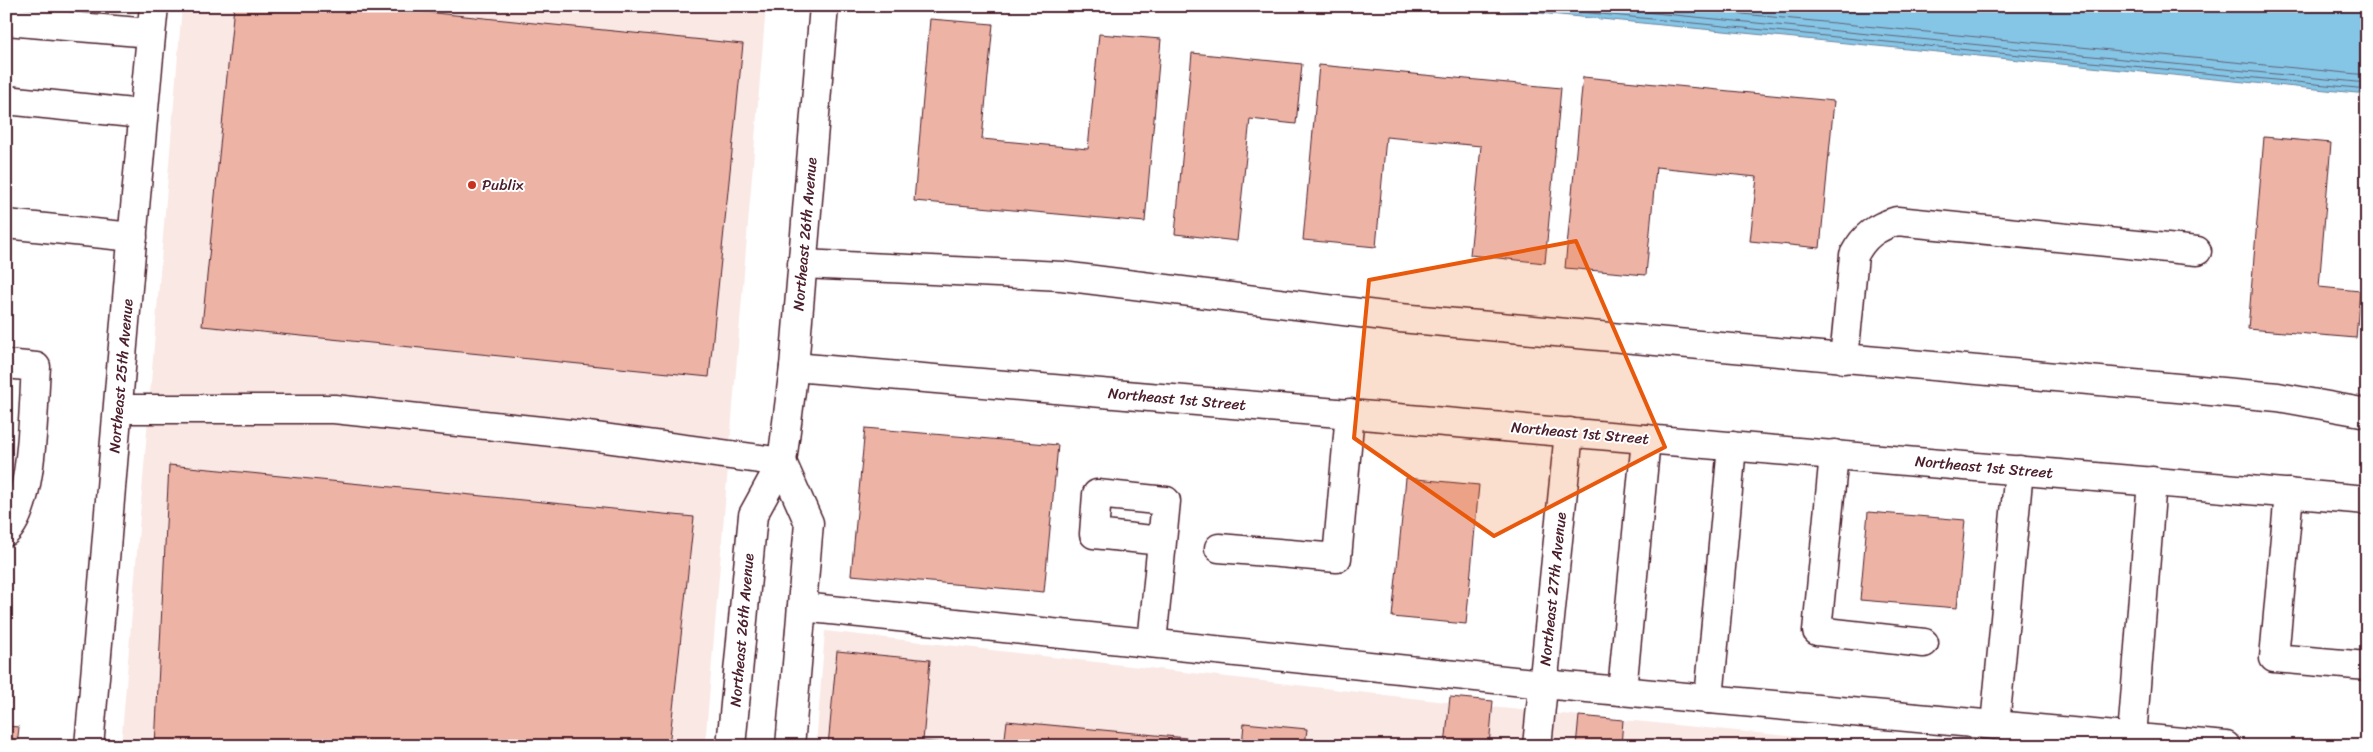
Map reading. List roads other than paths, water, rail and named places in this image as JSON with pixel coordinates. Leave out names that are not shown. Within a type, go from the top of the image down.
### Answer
[{"type":"street","name":"Northeast 25th Avenue","points":[[89,746],[119,409],[142,114],[154,6]]},
{"type":"street","name":"Northeast 26th Avenue","points":[[731,746],[752,515],[782,462],[794,367],[824,6]]},
{"type":"street","points":[[6,21],[151,33]]},
{"type":"street","points":[[6,100],[142,114]]},
{"type":"street","points":[[1844,358],[1854,255],[1862,240],[1880,226],[1897,221],[2197,251]]},
{"type":"street","points":[[6,224],[133,237]]},
{"type":"street","points":[[802,264],[1062,276],[1400,318],[2278,397],[2367,413]]},
{"type":"street","points":[[6,364],[36,367],[18,442],[22,508],[6,532]]},
{"type":"street","name":"Northeast 1st Street","points":[[794,367],[2367,500]]},
{"type":"street","points":[[119,409],[334,409],[589,436],[782,462],[809,523],[790,746]]},
{"type":"street","points":[[1219,548],[1337,558],[1350,414]]},
{"type":"street","name":"Northeast 27th Avenue","points":[[1537,746],[1569,432]]},
{"type":"street","points":[[1622,691],[1646,439]]},
{"type":"street","points":[[1709,699],[1732,446]]},
{"type":"street","points":[[1834,454],[1818,631],[1924,643]]},
{"type":"street","points":[[1995,725],[2019,470]]},
{"type":"street","points":[[2132,737],[2152,482]]},
{"type":"street","points":[[2289,493],[2274,658],[2367,666]]},
{"type":"street","points":[[1152,644],[1162,541]]},
{"type":"street","points":[[802,607],[1543,684],[2226,746]]},
{"type":"water","points":[[1468,6],[2367,6],[2367,94]]},
{"type":"place","name":"Publix","points":[[472,185]]}]
